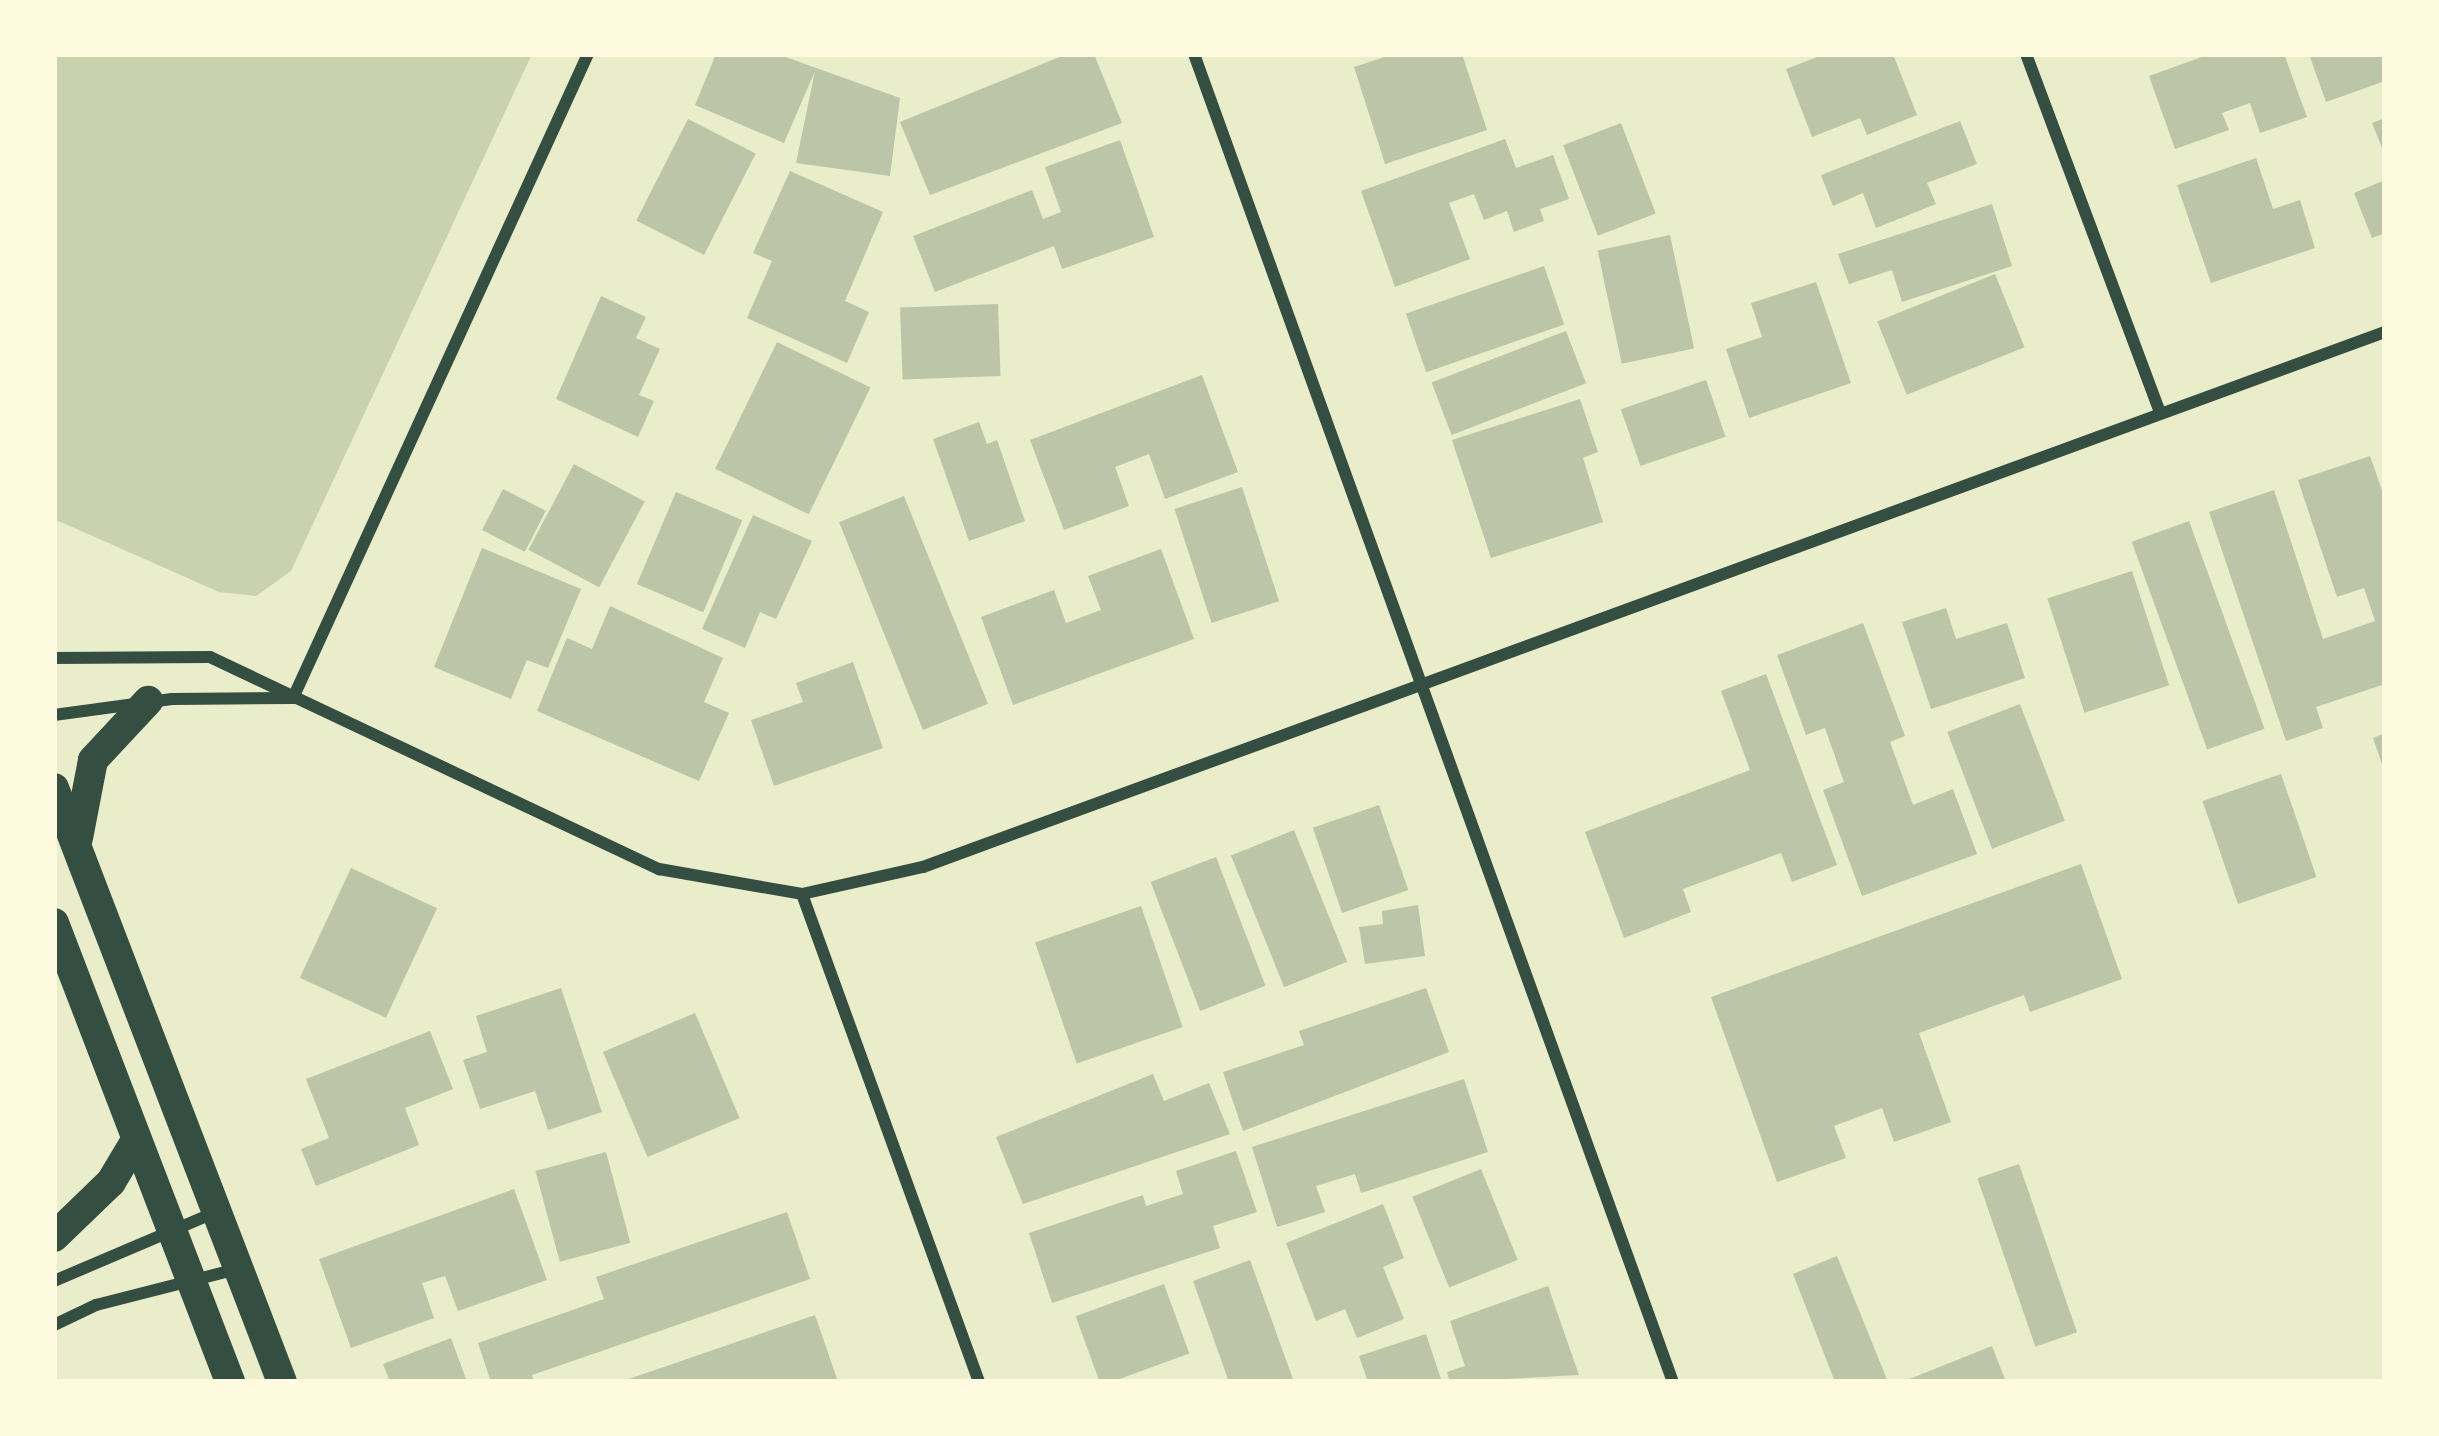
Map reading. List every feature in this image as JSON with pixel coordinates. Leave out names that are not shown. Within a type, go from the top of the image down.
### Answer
[{"type":"main road","points":[[78,842],[93,760],[148,701]]},
{"type":"main road","points":[[54,788],[244,1267],[282,1382]]},
{"type":"main road","points":[[54,923],[230,1382]]},
{"type":"main road","points":[[54,1237],[111,1182],[136,1140]]},
{"type":"street","points":[[293,698],[588,54]]},
{"type":"street","points":[[1194,54],[1673,1382]]},
{"type":"street","points":[[2026,54],[2160,413]]},
{"type":"street","points":[[54,658],[210,657],[659,869],[802,894],[923,867],[2385,332]]},
{"type":"street","points":[[54,715],[148,701],[293,698]]},
{"type":"street","points":[[802,894],[980,1382]]},
{"type":"street","points":[[54,1281],[169,1228],[222,1210]]},
{"type":"street","points":[[54,1325],[96,1305],[244,1267]]},
{"type":"green space","points":[[54,54],[532,54],[291,571],[256,596],[219,592],[54,519]]},
{"type":"building","points":[[716,54],[777,54],[900,98],[890,176],[796,163],[815,71],[784,143],[695,105]]},
{"type":"building","points":[[1067,54],[1094,54],[1122,123],[930,195],[900,122]]},
{"type":"building","points":[[1394,54],[1462,54],[1487,130],[1385,164],[1354,67]]},
{"type":"building","points":[[1825,54],[1893,54],[1917,115],[1867,135],[1860,118],[1812,137],[1786,69]]},
{"type":"building","points":[[2210,54],[2284,54],[2307,117],[2260,133],[2250,103],[2222,113],[2229,130],[2175,149],[2149,76]]},
{"type":"building","points":[[2309,54],[2385,54],[2385,81],[2326,102]]},
{"type":"building","points":[[2385,118],[2385,155],[2372,123]]},
{"type":"building","points":[[688,119],[756,154],[704,255],[636,221]]},
{"type":"building","points":[[1960,121],[1977,164],[1927,183],[1936,204],[1876,228],[1863,193],[1833,206],[1821,175]]},
{"type":"building","points":[[1621,123],[1656,214],[1598,236],[1563,145]]},
{"type":"building","points":[[1505,139],[1516,168],[1553,155],[1569,199],[1540,209],[1544,221],[1514,232],[1507,211],[1484,220],[1474,194],[1449,203],[1470,259],[1395,287],[1361,191]]},
{"type":"building","points":[[1120,140],[1154,237],[1062,269],[1054,246],[935,292],[913,236],[1032,190],[1043,219],[1061,212],[1045,167]]},
{"type":"building","points":[[2256,158],[2273,209],[2300,200],[2315,248],[2211,283],[2177,185]]},
{"type":"building","points":[[790,171],[883,212],[845,301],[869,312],[847,363],[747,318],[772,261],[753,253]]},
{"type":"building","points":[[2385,180],[2385,233],[2372,238],[2354,193]]},
{"type":"building","points":[[1992,204],[2012,266],[1902,302],[1892,270],[1849,284],[1838,254]]},
{"type":"building","points":[[1670,235],[1694,348],[1622,364],[1598,250]]},
{"type":"building","points":[[1544,266],[1564,325],[1426,372],[1406,314]]},
{"type":"building","points":[[1995,274],[2025,347],[1907,395],[1877,322]]},
{"type":"building","points":[[1816,282],[1851,383],[1749,418],[1726,349],[1762,337],[1751,303]]},
{"type":"building","points":[[601,296],[646,317],[636,338],[660,349],[639,395],[654,401],[638,437],[556,399]]},
{"type":"building","points":[[998,304],[1001,376],[903,379],[900,307]]},
{"type":"building","points":[[1566,331],[1586,383],[1452,435],[1432,383]]},
{"type":"building","points":[[777,342],[870,388],[809,514],[715,469]]},
{"type":"building","points":[[1202,375],[1238,472],[1165,499],[1149,454],[1115,467],[1129,506],[1064,530],[1030,440]]},
{"type":"building","points":[[1706,380],[1726,437],[1640,466],[1621,409]]},
{"type":"building","points":[[1580,399],[1598,452],[1583,458],[1603,522],[1491,558],[1452,440]]},
{"type":"building","points":[[979,422],[987,444],[997,440],[1025,521],[969,541],[933,439]]},
{"type":"building","points":[[2370,456],[2385,499],[2385,684],[2316,707],[2323,728],[2286,741],[2209,512],[2274,490],[2323,639],[2375,621],[2364,588],[2337,597],[2298,480]]},
{"type":"building","points":[[574,464],[645,502],[599,587],[528,550]]},
{"type":"building","points":[[1242,487],[1279,601],[1212,623],[1174,509]]},
{"type":"building","points":[[503,489],[546,511],[525,552],[482,530]]},
{"type":"building","points":[[676,492],[742,520],[703,612],[637,584]]},
{"type":"building","points":[[904,496],[988,704],[923,730],[839,522]]},
{"type":"building","points":[[753,515],[812,541],[776,619],[760,612],[745,648],[702,629]]},
{"type":"building","points":[[2189,521],[2265,729],[2207,750],[2132,542]]},
{"type":"building","points":[[482,548],[581,589],[548,668],[527,660],[511,699],[434,667]]},
{"type":"building","points":[[1161,549],[1194,639],[1013,705],[981,617],[1054,590],[1066,623],[1101,610],[1088,576]]},
{"type":"building","points":[[2132,571],[2169,685],[2084,713],[2047,599]]},
{"type":"building","points":[[610,606],[723,658],[704,702],[729,713],[699,781],[537,711],[567,638],[592,649]]},
{"type":"building","points":[[1946,608],[1956,639],[2007,623],[2025,678],[1931,709],[1902,622]]},
{"type":"building","points":[[1863,623],[1905,736],[1890,742],[1913,805],[1953,789],[1977,854],[1862,896],[1823,790],[1844,782],[1825,728],[1806,735],[1777,655]]},
{"type":"building","points":[[853,662],[883,748],[774,786],[751,720],[803,702],[796,683]]},
{"type":"building","points":[[1766,674],[1837,865],[1792,882],[1781,853],[1683,889],[1691,912],[1624,938],[1585,832],[1750,770],[1721,691]]},
{"type":"building","points":[[2020,704],[2065,821],[1992,849],[1947,732]]},
{"type":"building","points":[[2385,733],[2385,770],[2384,770],[2373,738]]},
{"type":"building","points":[[2281,774],[2316,877],[2238,904],[2203,801]]},
{"type":"building","points":[[1379,805],[1408,890],[1342,913],[1313,828]]},
{"type":"building","points":[[1294,830],[1347,962],[1284,987],[1231,855]]},
{"type":"building","points":[[1216,857],[1265,986],[1200,1011],[1151,882]]},
{"type":"building","points":[[2081,864],[2122,979],[2030,1012],[2024,995],[1919,1033],[1951,1122],[1894,1142],[1882,1108],[1834,1126],[1846,1158],[1777,1182],[1711,997]]},
{"type":"building","points":[[351,868],[437,908],[386,1018],[300,978]]},
{"type":"building","points":[[1418,905],[1425,956],[1365,964],[1359,927],[1383,924],[1382,911]]},
{"type":"building","points":[[1141,906],[1183,1027],[1077,1063],[1035,942]]},
{"type":"building","points":[[561,988],[602,1112],[548,1130],[535,1091],[480,1109],[463,1060],[487,1052],[476,1016]]},
{"type":"building","points":[[1426,988],[1449,1052],[1243,1131],[1223,1072],[1304,1045],[1299,1031]]},
{"type":"building","points":[[695,1013],[740,1118],[647,1157],[603,1052]]},
{"type":"building","points":[[430,1031],[453,1089],[405,1108],[419,1145],[316,1186],[301,1149],[329,1138],[306,1079]]},
{"type":"building","points":[[1153,1074],[1164,1101],[1209,1083],[1230,1134],[1023,1204],[996,1137]]},
{"type":"building","points":[[1464,1079],[1488,1152],[1361,1193],[1355,1174],[1316,1186],[1325,1212],[1277,1227],[1252,1147]]},
{"type":"building","points":[[1236,1151],[1257,1212],[1213,1226],[1220,1248],[1052,1303],[1029,1233],[1143,1195],[1146,1206],[1183,1194],[1176,1171]]},
{"type":"building","points":[[606,1152],[630,1243],[560,1262],[535,1171]]},
{"type":"building","points":[[2019,1164],[2077,1332],[2035,1347],[1977,1178]]},
{"type":"building","points":[[1481,1169],[1518,1260],[1449,1288],[1412,1197]]},
{"type":"building","points":[[514,1189],[547,1280],[458,1311],[445,1276],[422,1283],[434,1318],[351,1348],[319,1259]]},
{"type":"building","points":[[1383,1204],[1404,1258],[1383,1267],[1404,1319],[1357,1338],[1345,1309],[1316,1321],[1286,1243]]},
{"type":"building","points":[[787,1212],[810,1279],[532,1375],[534,1382],[491,1382],[478,1343],[604,1299],[596,1277]]},
{"type":"building","points":[[1837,1256],[1888,1382],[1835,1382],[1793,1274]]},
{"type":"building","points":[[1250,1260],[1294,1382],[1229,1382],[1193,1281]]},
{"type":"building","points":[[1164,1284],[1189,1354],[1100,1382],[1076,1316]]},
{"type":"building","points":[[1548,1286],[1579,1375],[1450,1382],[1447,1372],[1465,1366],[1450,1321]]},
{"type":"building","points":[[815,1315],[837,1379],[623,1382],[623,1381]]},
{"type":"building","points":[[1426,1334],[1442,1382],[1368,1382],[1359,1356]]},
{"type":"building","points":[[451,1338],[467,1382],[390,1382],[383,1364]]},
{"type":"building","points":[[1992,1346],[2006,1382],[1902,1382]]}]
